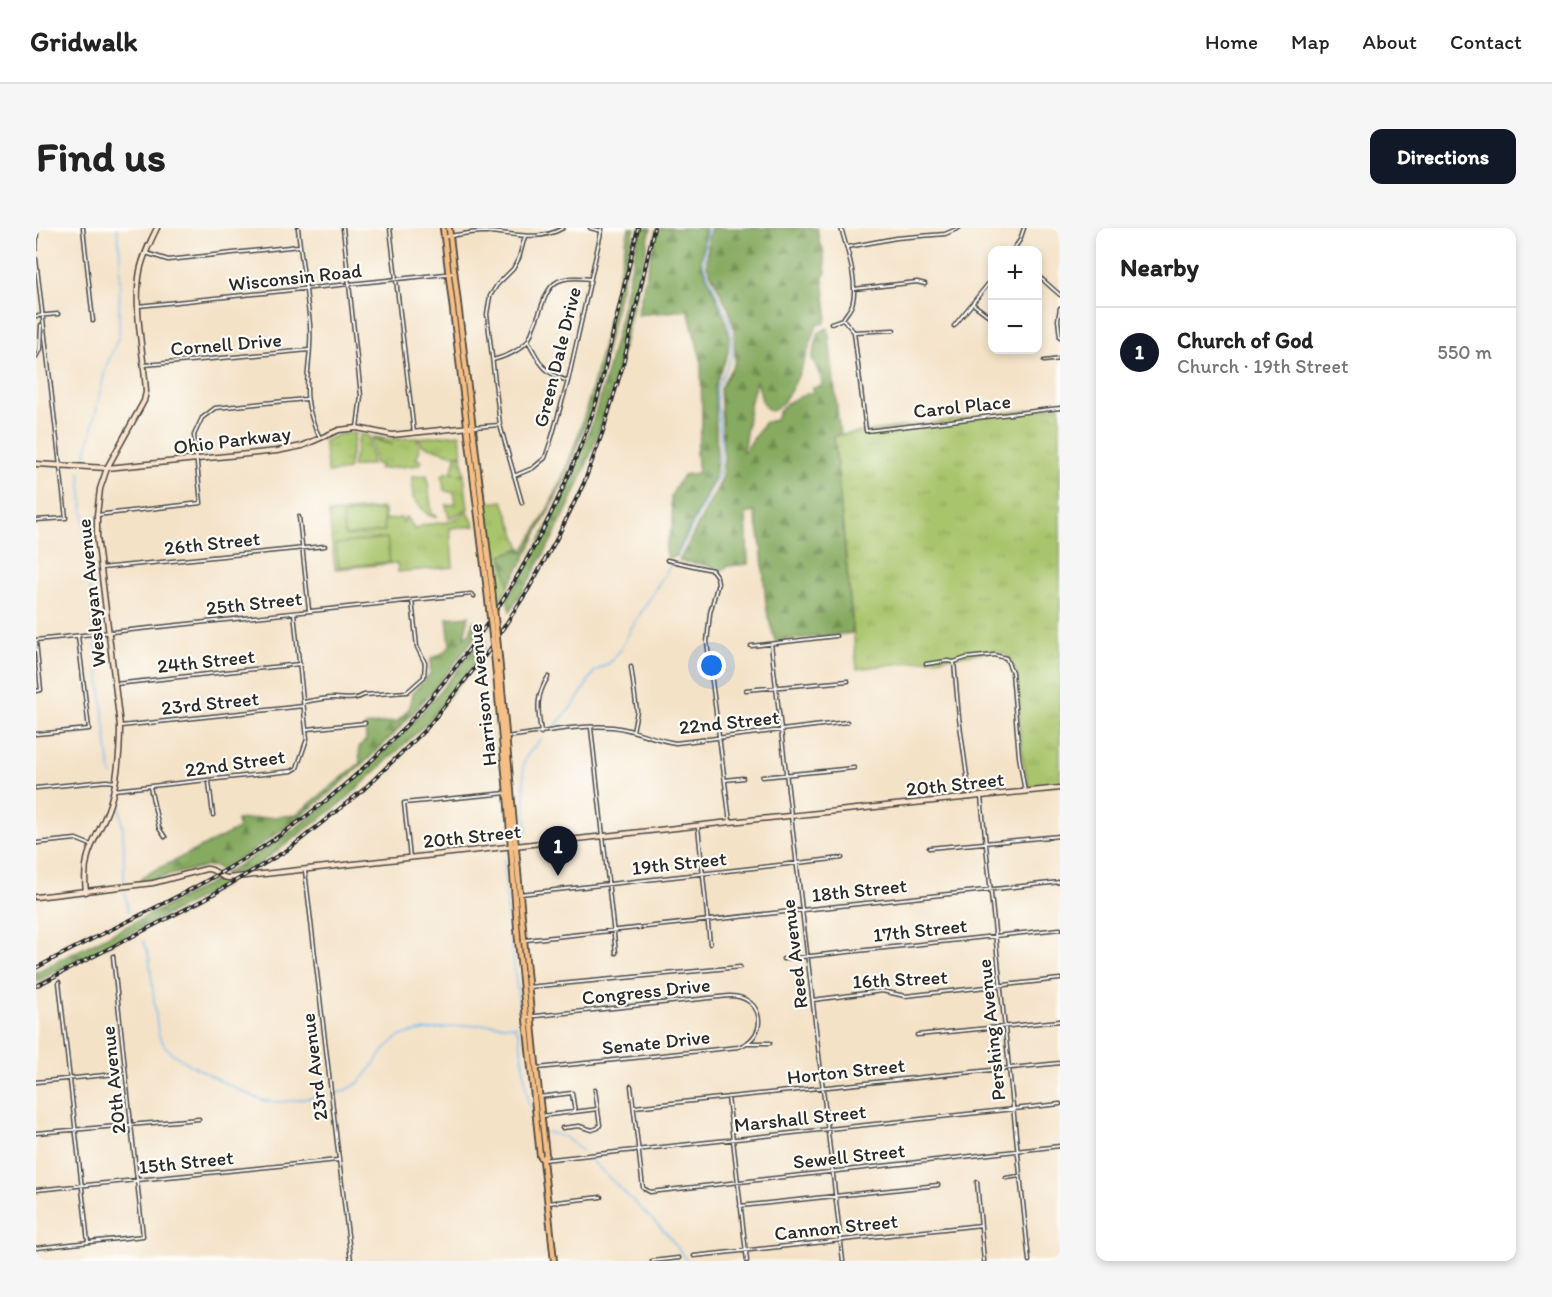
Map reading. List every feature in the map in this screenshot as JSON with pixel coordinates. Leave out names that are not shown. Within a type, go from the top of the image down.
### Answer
[{"type":"main road","name":"Harrison Avenue","points":[[443,228],[447,236],[452,274],[499,658],[517,846],[520,940],[528,987],[528,1017],[546,1155],[543,1160]]},
{"type":"main road","name":"Harrison Avenue","points":[[447,236],[449,228]]},
{"type":"main road","name":"Harrison Avenue","points":[[489,590],[510,847],[540,1156],[543,1160],[554,1261]]},
{"type":"street","points":[[36,249],[37,228]]},
{"type":"street","points":[[83,228],[93,321]]},
{"type":"street","name":"Wesleyan Avenue","points":[[86,892],[85,861],[109,808],[116,782],[120,726],[97,536],[100,489],[106,468],[144,400],[146,392],[138,306],[140,270],[157,228]]},
{"type":"street","points":[[298,228],[310,327],[306,399],[310,417],[320,438]]},
{"type":"street","points":[[343,228],[361,396],[357,429]]},
{"type":"street","points":[[390,228],[414,433]]},
{"type":"street","points":[[447,236],[486,232],[543,236],[563,228]]},
{"type":"street","points":[[590,228],[602,229]]},
{"type":"street","points":[[831,322],[843,319],[852,306],[854,289],[848,247],[841,228]]},
{"type":"street","points":[[848,247],[896,238],[945,234],[959,228]]},
{"type":"street","points":[[1016,246],[1024,228]]},
{"type":"street","name":"Green Dale Drive","points":[[514,476],[533,468],[545,458],[568,381],[602,229]]},
{"type":"street","points":[[522,503],[500,425],[487,314],[490,296],[497,285],[513,269],[519,258],[525,236]]},
{"type":"street","points":[[146,252],[168,260],[299,246]]},
{"type":"street","points":[[36,259],[66,518],[36,520]]},
{"type":"street","name":"Wisconsin Road","points":[[138,306],[452,274]]},
{"type":"street","points":[[493,360],[512,354],[528,341],[547,293],[556,282],[570,276],[590,279]]},
{"type":"street","points":[[1042,280],[1060,295]]},
{"type":"street","points":[[854,289],[917,282],[925,284]]},
{"type":"street","points":[[954,326],[988,284]]},
{"type":"street","points":[[973,304],[988,314]]},
{"type":"street","points":[[1060,308],[1058,320],[1060,337]]},
{"type":"street","points":[[36,316],[58,314]]},
{"type":"street","points":[[36,357],[40,349],[42,316]]},
{"type":"street","points":[[843,319],[854,332],[894,330]]},
{"type":"street","name":"Carol Place","points":[[854,332],[866,431],[1060,408]]},
{"type":"street","points":[[528,341],[544,369],[568,381]]},
{"type":"street","name":"Cornell Drive","points":[[145,365],[309,350]]},
{"type":"street","points":[[1044,361],[1060,359]]},
{"type":"street","points":[[98,515],[201,503],[194,435],[202,418],[215,408],[306,399]]},
{"type":"street","name":"Ohio Parkway","points":[[36,464],[106,468],[277,451],[302,446],[339,430],[357,429],[392,435],[500,425]]},
{"type":"street","points":[[299,517],[309,610]]},
{"type":"street","name":"26th Street","points":[[101,568],[325,546]]},
{"type":"street","points":[[667,560],[712,570],[717,577],[718,583],[707,632],[730,822]]},
{"type":"street","name":"25th Street","points":[[36,641],[309,610],[471,594],[474,596]]},
{"type":"street","points":[[303,702],[407,692],[424,677],[425,663],[417,647],[412,600]]},
{"type":"street","name":"22nd Street","points":[[114,790],[292,771],[297,768],[305,747],[307,729],[294,613]]},
{"type":"street","points":[[36,734],[89,729],[78,636]]},
{"type":"street","points":[[751,646],[836,636]]},
{"type":"street","points":[[36,641],[41,690],[36,691]]},
{"type":"street","name":"Reed Avenue","points":[[771,644],[843,1261]]},
{"type":"street","points":[[926,664],[993,655],[1006,658],[1012,672],[1019,756],[1025,792]]},
{"type":"street","points":[[954,662],[970,798]]},
{"type":"street","name":"24th Street","points":[[115,684],[300,664]]},
{"type":"street","points":[[631,667],[637,711],[633,731]]},
{"type":"street","points":[[541,733],[538,703],[540,690],[548,677]]},
{"type":"street","points":[[746,690],[848,681]]},
{"type":"street","name":"23rd Street","points":[[120,726],[303,706]]},
{"type":"street","name":"22nd Street","points":[[507,737],[613,727],[676,743],[847,722]]},
{"type":"street","points":[[307,729],[364,723]]},
{"type":"street","points":[[591,728],[616,953]]},
{"type":"street","points":[[762,777],[854,768]]},
{"type":"street","points":[[724,780],[743,778]]},
{"type":"street","points":[[208,781],[213,815]]},
{"type":"street","points":[[36,788],[116,782]]},
{"type":"street","points":[[150,787],[159,828],[165,837]]},
{"type":"street","name":"20th Street","points":[[36,897],[153,883],[206,868],[215,870],[225,878],[1060,788]]},
{"type":"street","points":[[410,858],[404,803],[507,793]]},
{"type":"street","name":"Pershing Avenue","points":[[981,797],[1029,1261]]},
{"type":"street","points":[[698,826],[710,944]]},
{"type":"street","points":[[930,848],[1060,836]]},
{"type":"street","points":[[37,843],[76,839],[91,845]]},
{"type":"street","name":"19th Street","points":[[520,894],[842,858]]},
{"type":"street","name":"23rd Avenue","points":[[305,869],[351,1261]]},
{"type":"street","name":"18th Street","points":[[520,940],[1060,882]]},
{"type":"street","name":"17th Street","points":[[783,959],[1060,929]]},
{"type":"street","name":"20th Avenue","points":[[88,1242],[143,1236],[113,956]]},
{"type":"street","points":[[528,987],[740,967]]},
{"type":"street","name":"16th Street","points":[[813,1000],[882,992],[905,996],[1060,979]]},
{"type":"street","points":[[36,1248],[88,1242],[80,1187],[59,982]]},
{"type":"street","name":"Congress Drive","points":[[528,1017],[737,995],[750,1001],[759,1017],[755,1035],[747,1043]]},
{"type":"street","points":[[917,1035],[1060,1021]]},
{"type":"street","name":"Senate Drive","points":[[536,1068],[738,1047],[747,1043],[770,1043]]},
{"type":"street","name":"Horton Street","points":[[634,1107],[1060,1063]]},
{"type":"street","points":[[36,1082],[125,1073]]},
{"type":"street","points":[[631,1086],[639,1149]]},
{"type":"street","points":[[562,1128],[579,1126],[592,1130],[598,1128],[600,1125],[595,1090]]},
{"type":"street","points":[[539,1097],[572,1093],[575,1112]]},
{"type":"street","points":[[728,1096],[747,1261]]},
{"type":"street","name":"Marshall Street","points":[[543,1160],[1060,1104]]},
{"type":"street","points":[[541,1116],[598,1109]]},
{"type":"street","points":[[36,1133],[199,1119]]},
{"type":"street","name":"Sewell Street","points":[[639,1149],[644,1188],[650,1192],[1060,1146]]},
{"type":"street","name":"15th Street","points":[[36,1190],[339,1160]]},
{"type":"street","points":[[1006,1178],[1020,1176]]},
{"type":"street","points":[[977,1182],[984,1261]]},
{"type":"street","points":[[740,1206],[938,1185]]},
{"type":"street","points":[[548,1203],[601,1197]]},
{"type":"street","name":"Cannon Street","points":[[694,1256],[981,1225]]},
{"type":"street","points":[[652,1261],[679,1258]]},
{"type":"green space","points":[[629,228],[635,228],[592,409],[563,483],[509,585],[502,555],[521,548],[523,551],[545,515],[578,436],[601,353]]},
{"type":"green space","points":[[640,228],[651,228],[623,348],[603,419],[585,469],[563,518],[510,611],[507,599],[554,513],[575,469],[592,423],[612,351]]},
{"type":"green space","points":[[657,228],[706,228],[701,262],[723,313],[729,334],[728,353],[715,386],[717,460],[715,477],[676,556],[669,559],[666,545],[673,522],[671,497],[683,475],[698,473],[696,452],[702,427],[701,360],[688,310],[637,315]]},
{"type":"green space","points":[[711,228],[817,228],[819,241],[823,248],[826,273],[823,277],[827,314],[825,323],[817,325],[793,386],[779,406],[772,411],[765,406],[756,381],[742,452],[764,423],[776,419],[786,404],[813,392],[813,388],[822,386],[812,358],[819,332],[828,328],[840,435],[834,436],[853,633],[775,641],[768,618],[761,546],[754,512],[746,514],[748,564],[728,566],[719,572],[705,565],[679,561],[721,481],[724,458],[720,389],[735,362],[734,329],[729,310],[707,266]]},
{"type":"green space","points":[[1060,406],[1060,784],[1029,787],[1022,756],[1015,670],[1006,655],[995,651],[857,669],[834,436]]},
{"type":"green space","points":[[479,429],[488,503],[503,501],[521,548],[502,555],[509,585],[497,605],[476,433]]},
{"type":"green space","points":[[355,433],[348,470],[328,473],[324,441],[340,434]]},
{"type":"green space","points":[[360,434],[369,436],[372,464],[352,467]]},
{"type":"green space","points":[[460,434],[462,454],[451,454],[422,445],[419,438]]},
{"type":"green space","points":[[372,437],[417,438],[420,449],[416,459],[422,460],[420,465],[378,469],[381,465],[375,464],[372,439],[393,445]]},
{"type":"green space","points":[[457,455],[462,455],[464,474],[459,474],[464,475],[468,509],[449,518],[446,505],[456,504],[454,492],[444,489],[442,476],[446,472],[451,473]]},
{"type":"green space","points":[[427,475],[432,515],[436,517],[428,515],[413,498],[412,477]]},
{"type":"green space","points":[[381,508],[384,510],[385,520],[401,518],[404,522],[406,517],[415,530],[423,525],[448,522],[468,512],[475,526],[450,528],[453,567],[398,572],[397,563],[335,569],[329,513]]},
{"type":"green space","points":[[382,510],[385,531],[345,536],[342,515]]},
{"type":"green space","points":[[387,538],[390,562],[339,567],[336,544]]},
{"type":"green space","points":[[469,616],[464,637],[470,633],[473,621],[479,623],[481,628],[436,687],[386,741],[304,814],[220,871],[217,867],[207,866],[138,883],[143,876],[238,829],[237,820],[296,815],[360,763],[359,747],[366,740],[365,726],[398,721],[409,709],[412,693],[430,674],[431,658],[440,655],[450,646],[447,618]]},
{"type":"green space","points":[[481,638],[485,639],[484,652],[428,722],[343,802],[259,864],[243,873],[223,874],[261,852],[297,827],[365,771],[426,707]]},
{"type":"green space","points":[[219,878],[227,881],[227,884],[36,982],[36,972]]},
{"type":"waterway","points":[[84,463],[106,367],[119,336],[120,253],[117,228]]},
{"type":"waterway","points":[[677,557],[719,474],[721,445],[716,390],[732,355],[728,318],[704,266],[705,242],[709,228]]},
{"type":"waterway","points":[[80,472],[94,631]]},
{"type":"waterway","points":[[553,728],[575,703],[594,672],[612,661],[621,649],[670,566]]},
{"type":"waterway","points":[[95,636],[112,776]]},
{"type":"waterway","points":[[525,835],[527,830],[523,766],[527,755],[541,739]]},
{"type":"waterway","points":[[117,795],[123,828],[124,884]]},
{"type":"waterway","points":[[504,859],[507,909],[521,1022],[515,1026]]},
{"type":"waterway","points":[[125,892],[128,911]]},
{"type":"waterway","points":[[143,941],[149,957],[158,1033],[163,1044],[171,1052],[218,1080],[267,1101],[290,1101],[328,1095]]},
{"type":"waterway","points":[[333,1094],[345,1091],[363,1079],[388,1046],[397,1038],[405,1035],[475,1025],[492,1024],[515,1027]]},
{"type":"waterway","points":[[515,1028],[519,1033],[528,1102],[535,1122]]},
{"type":"waterway","points":[[547,1132],[565,1137],[582,1151]]},
{"type":"waterway","points":[[590,1159],[668,1235],[687,1261]]},
{"type":"railway","points":[[36,968],[221,873],[279,836],[332,795],[382,750],[428,701],[470,648],[508,591],[541,533],[570,472],[599,394],[638,228]]},
{"type":"railway","points":[[36,986],[205,899],[289,849],[363,790],[426,729],[487,653],[528,590],[584,483],[623,365],[654,228]]},
{"type":"place","name":"Church of God","points":[[558,876]]}]
